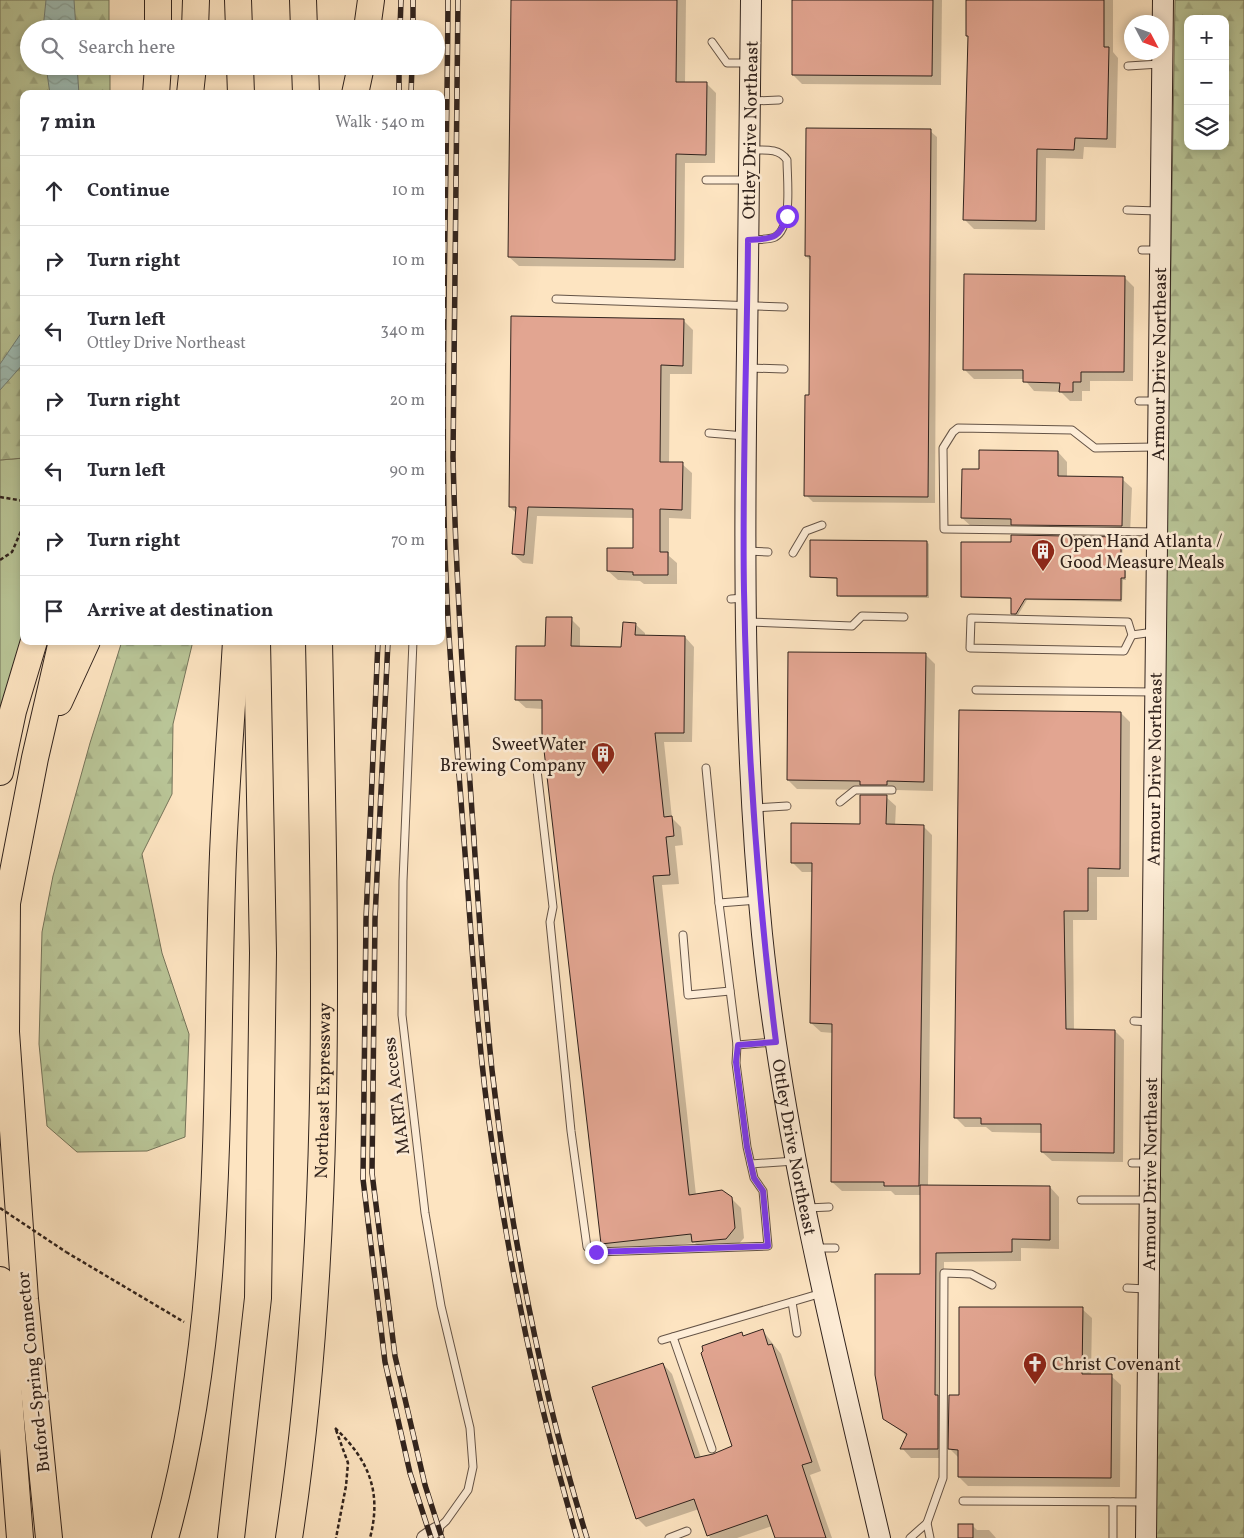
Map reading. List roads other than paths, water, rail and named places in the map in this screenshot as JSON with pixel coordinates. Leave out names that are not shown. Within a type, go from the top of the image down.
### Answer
[{"type":"highway","points":[[158,0],[158,20]]},
{"type":"highway","points":[[195,20],[196,0]]},
{"type":"highway","points":[[238,0],[239,20]]},
{"type":"highway","points":[[303,0],[304,20]]},
{"type":"highway","points":[[368,20],[371,0]]},
{"type":"highway","points":[[156,90],[157,75]]},
{"type":"highway","points":[[190,90],[192,75]]},
{"type":"highway","points":[[240,75],[241,90]]},
{"type":"highway","points":[[305,75],[306,90]]},
{"type":"highway","points":[[356,90],[359,75]]},
{"type":"highway","points":[[0,772],[13,711],[33,645]]},
{"type":"highway","name":"Buford-Spring Connector","points":[[49,1538],[25,1299],[6,1032],[8,903],[34,758],[61,645]]},
{"type":"highway","points":[[34,758],[85,645]]},
{"type":"highway","points":[[165,1538],[177,1494],[200,1367],[217,1152],[223,853],[236,645]]},
{"type":"highway","points":[[231,1538],[241,1463],[258,1298],[264,953],[257,645]]},
{"type":"highway","name":"Northeast Expressway","points":[[289,1538],[310,1347],[321,1187],[325,1045],[319,645]]},
{"type":"highway","name":"Buford-Spring Connector","points":[[0,1280],[20,1538]]},
{"type":"street","name":"Ottley Drive Northeast","points":[[751,0],[744,551],[737,598],[745,622],[759,900],[776,1042],[795,1161],[822,1293],[880,1538]]},
{"type":"street","name":"Armour Drive Northeast","points":[[1146,1538],[1150,1200],[1141,1163],[1143,1022],[1149,934],[1155,692],[1158,447],[1149,401],[1151,250],[1161,211],[1163,0]]},
{"type":"street","points":[[424,1538],[436,1530]]},
{"type":"lane","points":[[712,42],[727,63],[751,63]]},
{"type":"lane","points":[[1128,66],[1162,64]]},
{"type":"lane","points":[[750,101],[779,100]]},
{"type":"lane","points":[[748,240],[774,238],[783,230],[787,216],[787,160],[783,155],[772,150],[749,150]]},
{"type":"lane","points":[[706,180],[749,180]]},
{"type":"lane","points":[[1127,210],[1161,211]]},
{"type":"lane","points":[[556,299],[784,307]]},
{"type":"lane","points":[[746,368],[784,369]]},
{"type":"lane","points":[[1157,532],[944,529],[943,448],[953,432],[958,428],[1072,430],[1095,448],[1158,447]]},
{"type":"lane","points":[[709,433],[746,436]]},
{"type":"lane","points":[[793,553],[806,531],[822,525]]},
{"type":"lane","points":[[744,551],[768,552]]},
{"type":"lane","points":[[745,622],[852,626],[862,616],[904,617]]},
{"type":"lane","points":[[971,618],[1128,622],[1132,635],[1124,651],[970,648],[971,618]]},
{"type":"lane","points":[[1132,635],[1156,632]]},
{"type":"lane","name":"MARTA Access","points":[[414,645],[403,882],[402,1016],[425,1213],[441,1306],[470,1428],[473,1467],[468,1490],[446,1521],[436,1530]]},
{"type":"lane","points":[[976,690],[1155,692]]},
{"type":"lane","points":[[537,770],[553,907],[550,922],[570,1122],[587,1247],[596,1252],[768,1246],[763,1191],[754,1178],[751,1164],[736,1062],[738,1045],[718,903],[706,768]]},
{"type":"lane","points":[[840,802],[855,790],[892,790]]},
{"type":"lane","points":[[753,808],[787,806]]},
{"type":"lane","points":[[718,903],[759,900]]},
{"type":"lane","points":[[683,935],[688,996],[730,991]]},
{"type":"lane","points":[[738,1045],[776,1042]]},
{"type":"lane","points":[[751,1164],[795,1161]]},
{"type":"lane","points":[[1082,1200],[1150,1200]]},
{"type":"lane","points":[[804,1208],[829,1207]]},
{"type":"lane","points":[[812,1248],[835,1248]]},
{"type":"lane","points":[[910,1538],[927,1523],[943,1478],[944,1273],[971,1274],[992,1285]]},
{"type":"lane","points":[[1127,1288],[1149,1288]]},
{"type":"lane","points":[[662,1340],[822,1293]]},
{"type":"lane","points":[[792,1302],[796,1334]]},
{"type":"lane","points":[[673,1337],[712,1449]]},
{"type":"lane","points":[[963,1501],[1146,1502]]},
{"type":"lane","points":[[1113,1502],[1113,1538]]},
{"type":"lane","points":[[927,1523],[930,1538]]},
{"type":"lane","points":[[669,1538],[687,1531]]},
{"type":"water","points":[[46,0],[74,0],[75,20],[44,20]]},
{"type":"water","points":[[47,75],[78,75],[79,90],[49,90]]},
{"type":"water","points":[[20,335],[20,368],[0,390],[0,364]]},
{"type":"railway","points":[[400,20],[401,0]]},
{"type":"railway","points":[[413,0],[413,20]]},
{"type":"railway","points":[[445,232],[448,0]]},
{"type":"railway","points":[[458,0],[453,457],[461,649],[484,984],[499,1129],[518,1247],[541,1365],[570,1481],[587,1538]]},
{"type":"railway","points":[[399,75],[399,90]]},
{"type":"railway","points":[[411,90],[412,75]]},
{"type":"railway","points":[[445,555],[475,991],[487,1105],[508,1243],[527,1342],[550,1441],[577,1538]]},
{"type":"railway","points":[[378,645],[366,919],[363,1179],[385,1362],[410,1473],[431,1538]]},
{"type":"railway","points":[[388,645],[375,919],[372,1173],[395,1356],[425,1485],[442,1538]]},
{"type":"place","name":"Open Hand Atlanta / Good Measure Meals","points":[[1043,572]]},
{"type":"place","name":"SweetWater Brewing Company","points":[[603,775]]},
{"type":"place","name":"Christ Covenant","points":[[1035,1385]]}]
